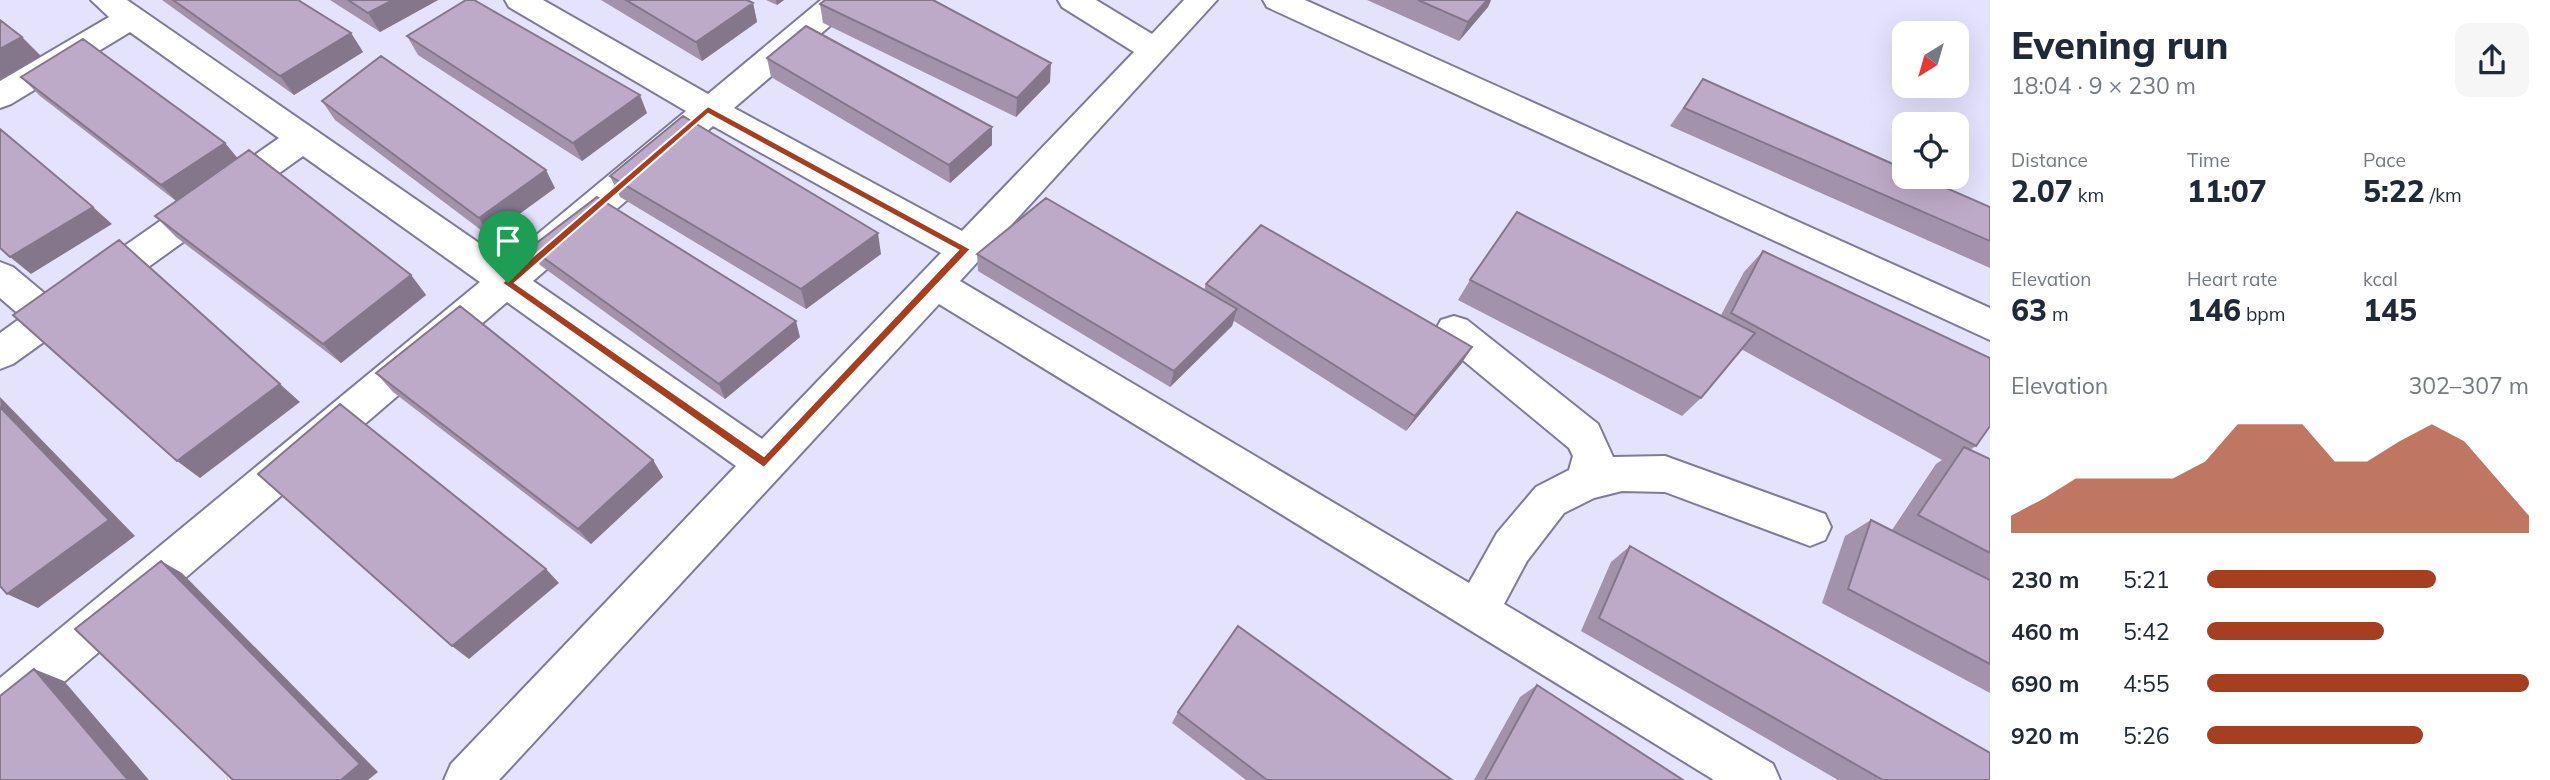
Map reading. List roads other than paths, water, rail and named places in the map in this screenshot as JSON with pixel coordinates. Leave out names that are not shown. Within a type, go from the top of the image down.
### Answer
[{"type":"street","points":[[520,0],[708,109],[965,249]]},
{"type":"street","points":[[0,707],[508,283],[708,109],[841,0]]},
{"type":"street","points":[[1073,0],[1154,50]]},
{"type":"street","points":[[467,780],[1202,0]]},
{"type":"street","points":[[1278,0],[1990,324]]},
{"type":"street","points":[[0,96],[118,9],[764,463]]},
{"type":"street","points":[[0,353],[302,139]]},
{"type":"street","points":[[0,277],[49,318]]},
{"type":"street","points":[[934,284],[1757,780]]},
{"type":"street","points":[[1454,331],[1584,436],[1593,456],[1586,482]]},
{"type":"street","points":[[1477,611],[1512,547],[1550,500],[1586,482],[1622,473],[1665,474],[1810,527]]}]
